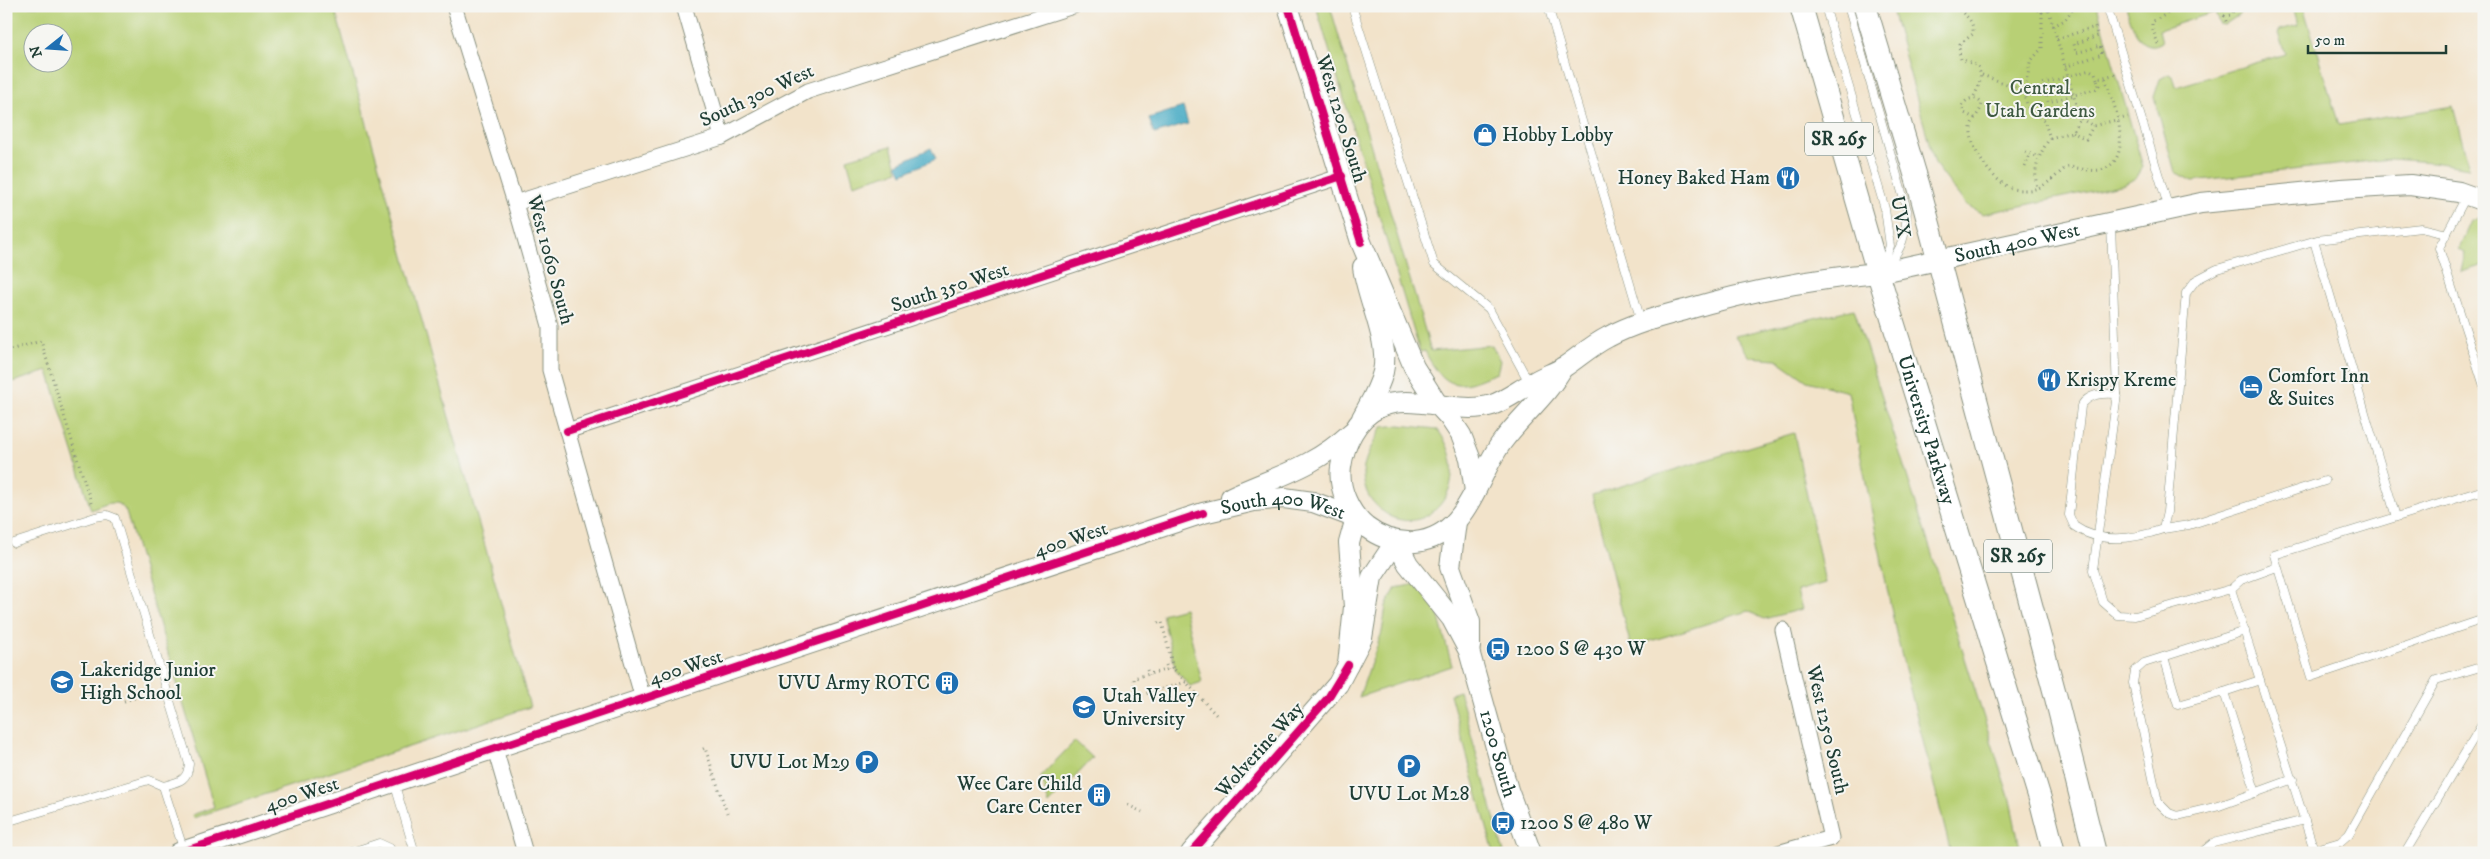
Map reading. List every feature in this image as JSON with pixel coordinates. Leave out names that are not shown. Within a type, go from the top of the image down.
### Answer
[{"type":"main road","name":"West 1200 South","points":[[1288,6],[1361,242],[1404,348],[1438,405]]},
{"type":"main road","name":"University Parkway","points":[[1801,6],[1878,273],[2041,802],[2054,853]]},
{"type":"main road","name":"SR 265","points":[[1865,6],[1938,260],[2055,694],[2094,853]]},
{"type":"main road","name":"South 400 West","points":[[1438,405],[1478,408],[1492,405],[1563,367],[1608,337],[1642,322],[1742,293],[1844,276],[1878,273],[2201,203],[2342,189],[2410,185],[2459,192],[2475,198]]},
{"type":"main road","name":"West 1200 South","points":[[1358,425],[1380,383],[1384,363],[1382,344],[1365,279],[1361,242]]},
{"type":"main road","name":"South 400 West","points":[[1475,491],[1490,460],[1502,441],[1548,392],[1563,367]]},
{"type":"main road","points":[[1395,402],[1438,405],[1457,427],[1465,443],[1474,474],[1475,491],[1470,502],[1456,522],[1430,539],[1408,542],[1396,541],[1377,535],[1356,518],[1346,499],[1341,477],[1341,466],[1358,425],[1378,408],[1395,402]]},
{"type":"main road","name":"South 400 West","points":[[1203,513],[1250,489],[1305,467],[1328,453],[1358,425]]},
{"type":"main road","name":"South 400 West","points":[[1203,513],[1254,501],[1284,498],[1313,502],[1356,518]]},
{"type":"main road","name":"400 West","points":[[182,852],[1203,513]]},
{"type":"main road","name":"Wolverine Way","points":[[1348,665],[1354,608],[1349,543],[1356,518]]},
{"type":"main road","name":"1200 South","points":[[1456,522],[1450,567],[1470,622],[1469,652]]},
{"type":"main road","name":"Wolverine Way","points":[[1191,853],[1328,698],[1356,652],[1366,626],[1368,594],[1372,577],[1396,541]]},
{"type":"main road","name":"1200 South","points":[[1396,541],[1411,568],[1452,619],[1469,652],[1508,790],[1530,853]]},
{"type":"street","name":"West 1060 South","points":[[454,6],[550,326],[550,370],[643,699]]},
{"type":"street","points":[[684,6],[722,137]]},
{"type":"street","name":"South 300 West","points":[[514,203],[722,137],[808,91],[1073,6]]},
{"type":"street","name":"South 350 West","points":[[567,431],[1342,176]]},
{"type":"street","name":"West 1250 South","points":[[1778,853],[1831,838],[1783,630]]},
{"type":"street","points":[[495,749],[525,853]]},
{"type":"lane","points":[[1352,6],[1434,264],[1489,309],[1530,384]]},
{"type":"lane","points":[[1548,6],[1642,322]]},
{"type":"lane","name":"UVX","points":[[1825,6],[1885,209],[1890,246],[1886,259],[1878,273]]},
{"type":"lane","name":"UVX","points":[[1848,6],[1907,210],[1906,230],[1901,248],[1878,273]]},
{"type":"lane","points":[[2107,6],[2169,209]]},
{"type":"lane","points":[[2475,198],[2447,234],[2439,248],[2484,386]]},
{"type":"lane","points":[[2111,222],[2118,394],[2094,570],[2104,602],[2118,615],[2135,616],[2231,588],[2240,580],[2277,567]]},
{"type":"lane","points":[[2163,529],[2167,512],[2186,293],[2196,280],[2218,269],[2314,241],[2421,228],[2447,234]]},
{"type":"lane","points":[[2314,241],[2396,517]]},
{"type":"lane","points":[[2118,394],[2101,393],[2084,401],[2080,406],[2069,514],[2074,526],[2099,538],[2138,538],[2163,529],[2189,525],[2325,481]]},
{"type":"lane","points":[[2484,490],[2274,555],[2312,677],[2484,620]]},
{"type":"lane","points":[[6,822],[149,780],[163,786],[184,780],[188,775],[189,764],[115,518],[107,515],[95,517],[14,543]]},
{"type":"lane","points":[[2231,588],[2293,779],[2314,851]]},
{"type":"lane","points":[[2245,631],[2144,663],[2135,671],[2133,683],[2158,802],[2169,813],[2176,816],[2219,806],[2293,779]]},
{"type":"lane","points":[[2164,657],[2178,706],[2260,680]]},
{"type":"lane","points":[[2303,853],[2340,842],[2349,834],[2436,680],[2484,666]]},
{"type":"lane","points":[[2224,692],[2256,793]]},
{"type":"lane","points":[[2405,853],[2484,721]]},
{"type":"lane","points":[[394,782],[415,853]]},
{"type":"lane","points":[[163,786],[182,852]]},
{"type":"lane","points":[[2202,853],[2213,843],[2305,820]]},
{"type":"lane","points":[[349,853],[379,843],[390,848],[391,853]]},
{"type":"path","points":[[1956,6],[1971,18],[1974,26],[1973,34],[1960,44],[1958,52],[1961,59],[1978,66],[1982,75],[1973,98]]},
{"type":"path","points":[[2028,6],[2042,12],[2049,11],[2058,6]]},
{"type":"path","points":[[2053,26],[2065,20],[2075,6]]},
{"type":"path","points":[[2158,44],[2152,22],[2181,6]]},
{"type":"path","points":[[2220,6],[2226,24]]},
{"type":"path","points":[[2224,16],[2231,15],[2233,10],[2231,6]]},
{"type":"path","points":[[2049,11],[2080,118],[2093,126],[2129,117]]},
{"type":"path","points":[[2019,89],[2027,81],[2030,62],[2042,48],[2042,12]]},
{"type":"path","points":[[2057,39],[2095,27],[2098,36],[2074,44],[2076,53],[2100,46],[2102,54],[2064,67]]},
{"type":"path","points":[[2090,70],[2098,79],[2099,85],[2096,89],[2048,102],[2042,84],[2067,77],[2090,70]]},
{"type":"path","points":[[2098,79],[2116,74]]},
{"type":"path","points":[[1982,75],[2019,89],[2030,110],[2044,120],[2050,138]]},
{"type":"path","points":[[1975,118],[1964,113],[1962,106],[1965,101],[1973,98],[1978,99],[1982,104],[1981,110],[1971,128],[1971,139],[1980,161],[2012,189],[2030,190],[2037,188],[2053,181],[2067,167],[2092,171],[2106,168],[2116,160],[2121,145],[2118,120],[2105,76]]},
{"type":"path","points":[[2072,132],[2080,118]]},
{"type":"path","points":[[2037,188],[2034,174],[2039,157],[2050,138],[2072,132],[2086,139],[2093,126]]},
{"type":"path","points":[[2025,152],[2039,157]]},
{"type":"path","points":[[2026,167],[2030,154]]},
{"type":"path","points":[[6,351],[41,341],[93,509]]},
{"type":"path","points":[[1158,623],[1162,622],[1173,668],[1218,717]]},
{"type":"path","points":[[1166,664],[1168,670]]},
{"type":"path","points":[[1173,668],[1134,678],[1136,697],[1186,682]]},
{"type":"path","points":[[1147,670],[1149,675]]},
{"type":"path","points":[[124,701],[148,694]]},
{"type":"path","points":[[703,749],[705,748],[727,813]]},
{"type":"path","points":[[1128,805],[1142,812]]},
{"type":"green space","name":"Lakeridge Junior High School","points":[[6,6],[334,6],[530,707],[193,818],[192,815],[214,807],[126,512],[123,507],[115,503],[106,504],[91,510],[48,371],[6,384]]},
{"type":"green space","points":[[1316,6],[1330,6],[1431,351],[1492,345],[1500,361],[1497,373],[1471,383],[1455,384],[1449,382],[1439,373],[1425,351],[1420,352]]},
{"type":"green space","name":"Central Utah Gardens","points":[[1891,6],[2097,6],[2143,167],[2137,177],[2125,184],[1983,214],[1966,205],[1935,164]]},
{"type":"green space","name":"Central Utah Gardens","points":[[2126,6],[2242,6],[2239,15],[2224,25],[2219,24],[2215,12],[2159,30],[2162,42],[2154,45],[2142,41],[2137,35]]},
{"type":"green space","points":[[2293,6],[2303,6],[2339,125],[2453,106],[2469,168],[2432,162],[2390,159],[2192,181],[2175,172],[2154,97],[2160,79],[2169,74],[2173,76],[2176,87],[2285,54],[2278,33],[2280,30],[2298,25]]},
{"type":"green space","points":[[891,146],[898,171],[854,184],[847,159]]},
{"type":"green space","points":[[2478,218],[2484,220],[2484,265],[2461,272],[2465,253],[2458,250],[2471,221]]},
{"type":"green space","points":[[1854,309],[2010,800],[2021,853],[1951,853],[1896,633],[1848,392],[1807,381],[1776,359],[1750,357],[1735,336]]},
{"type":"green space","points":[[1399,425],[1437,429],[1449,451],[1452,472],[1448,490],[1439,506],[1425,516],[1409,521],[1392,517],[1375,504],[1368,494],[1363,477],[1368,455],[1382,427]]},
{"type":"green space","points":[[1794,433],[1825,583],[1797,591],[1802,609],[1764,619],[1748,611],[1631,647],[1592,495]]},
{"type":"green space","points":[[1416,584],[1434,599],[1452,666],[1359,697],[1382,632],[1386,606],[1396,588]]},
{"type":"green space","points":[[1184,608],[1202,682],[1190,686],[1176,671],[1162,614]]},
{"type":"green space","points":[[1459,691],[1504,853],[1494,853],[1450,694]]},
{"type":"green space","points":[[1075,741],[1093,758],[1049,804],[1041,776]]},
{"type":"water","points":[[1183,107],[1188,124],[1154,134],[1149,118]]},
{"type":"water","points":[[931,148],[936,159],[902,174],[897,164]]},
{"type":"cycle path","points":[[1288,6],[1361,242]]},
{"type":"cycle path","points":[[567,431],[1342,176]]},
{"type":"cycle path","points":[[179,853],[1203,513]]},
{"type":"cycle path","points":[[1191,853],[1328,698],[1348,665]]},
{"type":"place","name":"Hobby Lobby","points":[[1485,135]]},
{"type":"place","name":"Honey Baked Ham","points":[[1788,178]]},
{"type":"place","name":"Krispy Kreme","points":[[2049,380]]},
{"type":"place","name":"Comfort Inn & Suites","points":[[2251,387]]},
{"type":"place","name":"1200 S @ 430 W","points":[[1498,649]]},
{"type":"place","name":"Lakeridge Junior High School","points":[[62,682]]},
{"type":"place","name":"UVU Army ROTC","points":[[947,683]]},
{"type":"place","name":"Utah Valley University","points":[[1084,707]]},
{"type":"place","name":"UVU Lot M29","points":[[867,762]]},
{"type":"place","name":"UVU Lot M28","points":[[1409,766]]},
{"type":"place","name":"Wee Care Child Care Center","points":[[1099,795]]},
{"type":"place","name":"1200 S @ 480 W","points":[[1503,823]]}]
